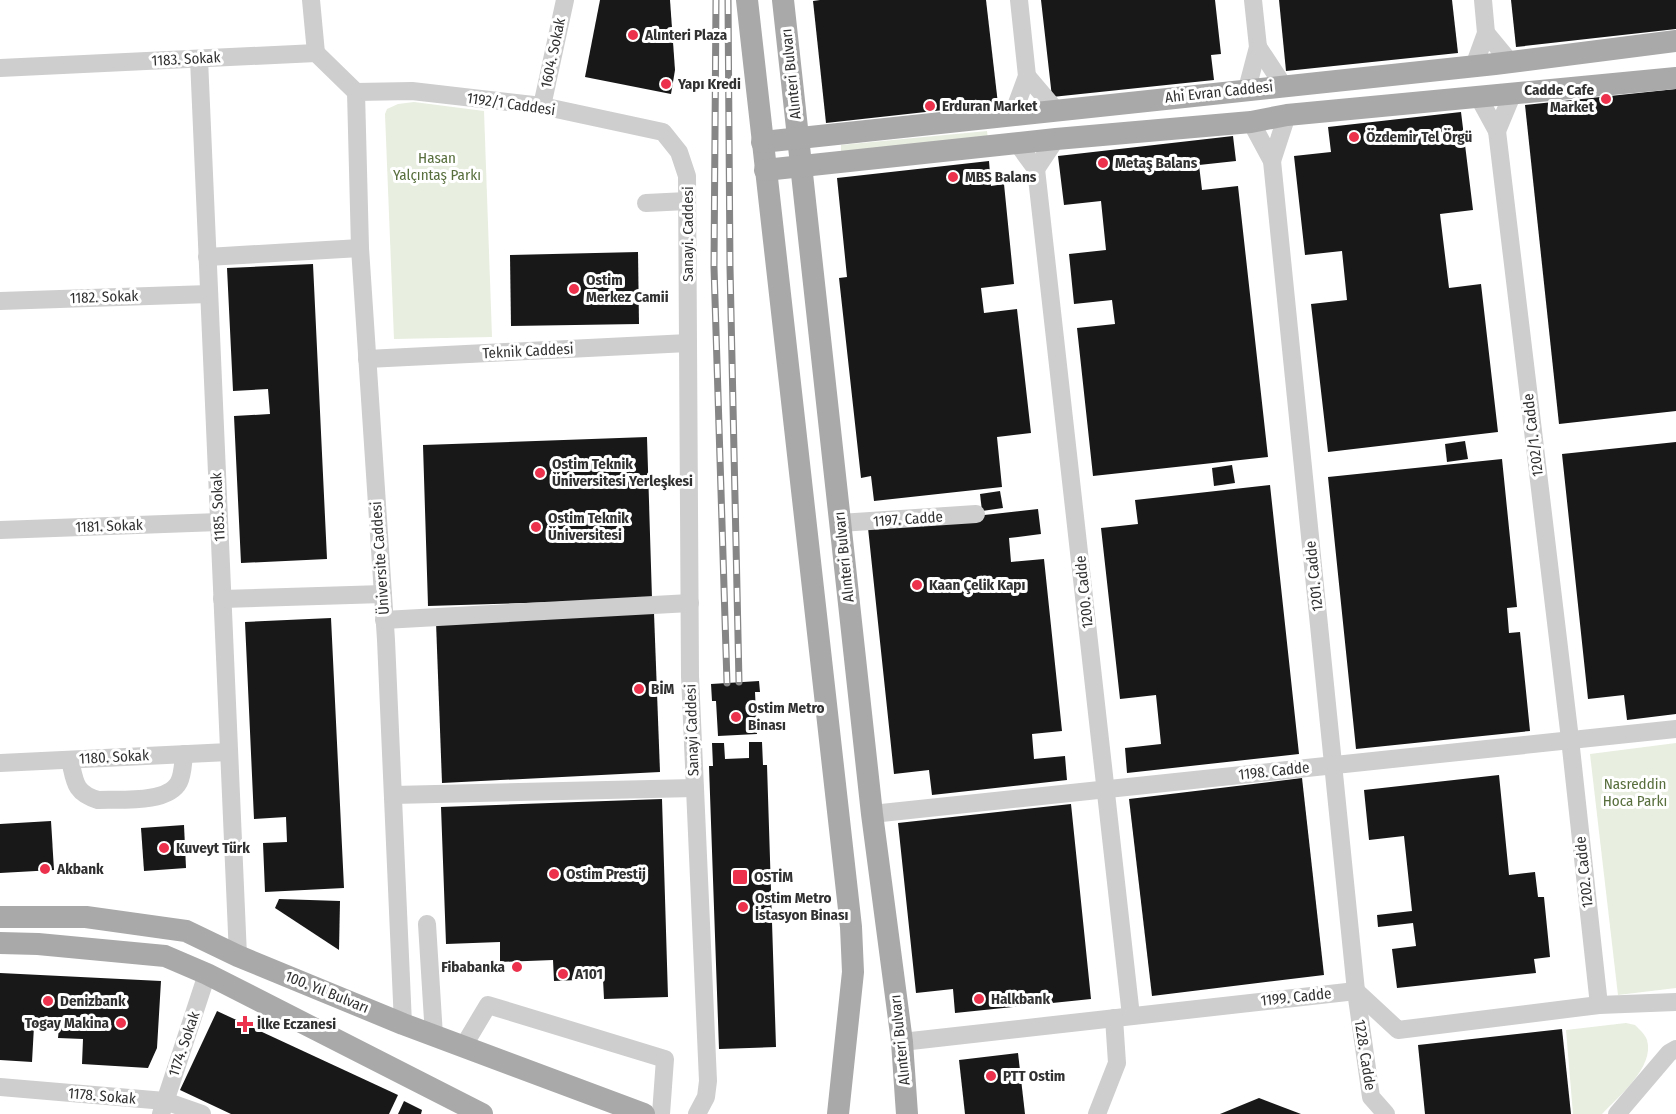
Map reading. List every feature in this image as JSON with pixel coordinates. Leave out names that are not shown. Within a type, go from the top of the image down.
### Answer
[{"type":"main road","points":[[747,0],[851,927],[853,972],[838,1114]]},
{"type":"main road","name":"Alınteri Bulvarı","points":[[783,0],[872,814],[902,1042],[907,1114]]},
{"type":"main road","name":"Ahi Evran Caddesi","points":[[762,142],[1474,66],[1676,41]]},
{"type":"main road","name":"1202/1. Cadde","points":[[1510,62],[1512,95]]},
{"type":"main road","name":"1202/1. Cadde","points":[[1474,66],[1479,98]]},
{"type":"main road","name":"Ahi Evran Caddesi","points":[[765,170],[1676,78]]},
{"type":"main road","name":"1201. Cadde","points":[[1282,85],[1287,116]]},
{"type":"main road","name":"1201. Cadde","points":[[1247,89],[1251,122]]},
{"type":"main road","points":[[1055,109],[1056,139]]},
{"type":"main road","name":"1200. Cadde","points":[[1013,114],[1017,143]]},
{"type":"main road","name":"100. Yıl Bulvarı","points":[[0,917],[86,918],[186,931],[238,956],[403,1024],[644,1114]]},
{"type":"main road","points":[[0,943],[38,944],[165,956],[207,974],[482,1114]]},
{"type":"street","points":[[311,0],[316,53],[356,92]]},
{"type":"street","name":"1604. Sokak","points":[[542,106],[565,0]]},
{"type":"street","name":"1200. Cadde","points":[[1013,114],[1027,76],[1019,0]]},
{"type":"street","name":"1201. Cadde","points":[[1247,89],[1258,47],[1253,0]]},
{"type":"street","name":"1202/1. Cadde","points":[[1474,66],[1486,33],[1483,0]]},
{"type":"street","points":[[1486,33],[1510,62]]},
{"type":"street","name":"1201. Cadde","points":[[1258,47],[1282,85]]},
{"type":"street","name":"1183. Sokak","points":[[0,68],[316,53]]},
{"type":"street","name":"1185. Sokak","points":[[198,58],[238,956]]},
{"type":"street","points":[[1027,76],[1055,109]]},
{"type":"street","name":"1192/1 Caddesi","points":[[356,92],[411,91],[542,106],[663,132]]},
{"type":"street","name":"Üniversite Caddesi","points":[[356,92],[360,248],[384,620],[403,1024]]},
{"type":"street","name":"1202/1. Cadde","points":[[1497,131],[1512,95]]},
{"type":"street","name":"1202/1. Cadde","points":[[1479,98],[1497,131],[1570,739]]},
{"type":"street","name":"1201. Cadde","points":[[1272,161],[1287,116]]},
{"type":"street","name":"1201. Cadde","points":[[1251,122],[1272,161],[1356,991]]},
{"type":"street","name":"Sanayi. Caddesi","points":[[663,132],[679,152],[687,176],[688,344]]},
{"type":"street","points":[[1036,169],[1056,139]]},
{"type":"street","name":"1200. Cadde","points":[[1017,143],[1036,169],[1107,789],[1122,1017],[1117,1063],[1097,1114]]},
{"type":"street","points":[[646,203],[687,201]]},
{"type":"street","points":[[207,257],[360,248]]},
{"type":"street","name":"1182. Sokak","points":[[0,301],[209,294]]},
{"type":"street","name":"Teknik Caddesi","points":[[367,359],[688,344]]},
{"type":"street","name":"Sanayi Caddesi","points":[[688,344],[690,676],[708,1081],[706,1097],[697,1114]]},
{"type":"street","name":"1197. Cadde","points":[[840,523],[976,514]]},
{"type":"street","name":"1181. Sokak","points":[[0,530],[219,522]]},
{"type":"street","points":[[222,598],[382,594]]},
{"type":"street","points":[[384,620],[690,603]]},
{"type":"street","name":"1198. Cadde","points":[[872,814],[1676,729]]},
{"type":"street","name":"1202. Cadde","points":[[1570,739],[1599,1005]]},
{"type":"street","name":"1180. Sokak","points":[[0,763],[229,752]]},
{"type":"street","points":[[70,760],[75,785],[91,798],[98,800],[157,797],[167,794],[179,783],[184,754]]},
{"type":"street","points":[[393,795],[695,788]]},
{"type":"street","points":[[428,924],[434,1036]]},
{"type":"street","name":"1174. Sokak","points":[[163,1108],[207,974]]},
{"type":"street","points":[[1356,991],[1398,1030],[1599,1005],[1676,1002]]},
{"type":"street","name":"1199. Cadde","points":[[902,1042],[1356,991]]},
{"type":"street","name":"1228. Cadde","points":[[1356,991],[1371,1097],[1386,1114]]},
{"type":"street","points":[[463,1047],[488,1005],[665,1059],[661,1114]]},
{"type":"street","points":[[1617,1114],[1676,1049]]},
{"type":"street","name":"1178. Sokak","points":[[0,1087],[202,1114]]},
{"type":"green space","name":"Hasan Yalçıntaş Parkı","points":[[414,102],[484,111],[492,337],[394,339],[385,114],[387,109],[398,104]]},
{"type":"green space","points":[[987,131],[988,140],[841,153],[841,145]]},
{"type":"green space","name":"Nasreddin Hoca Parkı","points":[[1676,743],[1676,988],[1618,995],[1590,754]]},
{"type":"green space","points":[[1626,1023],[1635,1025],[1647,1040],[1646,1061],[1634,1081],[1602,1114],[1573,1114],[1566,1030]]},
{"type":"building","name":"Alınteri Plaza","points":[[600,0],[670,0],[675,70],[671,94],[585,77]]},
{"type":"building","points":[[986,0],[998,104],[826,123],[813,1]]},
{"type":"building","points":[[1041,0],[1215,0],[1221,54],[1211,55],[1214,80],[1052,97]]},
{"type":"building","points":[[1279,0],[1452,0],[1458,53],[1286,71]]},
{"type":"building","points":[[1511,0],[1676,0],[1676,29],[1516,47]]},
{"type":"building","points":[[1676,89],[1676,411],[1559,424],[1525,105]]},
{"type":"building","points":[[1461,112],[1473,210],[1440,214],[1449,288],[1481,284],[1498,432],[1328,452],[1311,304],[1347,300],[1342,251],[1305,255],[1294,156],[1331,152],[1328,127]]},
{"type":"building","points":[[1233,136],[1236,161],[1199,165],[1202,190],[1238,186],[1268,457],[1093,476],[1077,328],[1115,324],[1112,300],[1074,304],[1069,254],[1106,250],[1101,201],[1064,205],[1058,156]]},
{"type":"building","points":[[989,161],[991,186],[1004,184],[1014,284],[981,288],[984,313],[1017,309],[1031,433],[997,437],[1002,487],[874,501],[871,476],[861,478],[839,278],[847,277],[837,178]]},
{"type":"building","name":"Ostim Merkez Camii","points":[[638,252],[639,324],[511,326],[510,255]]},
{"type":"building","points":[[313,264],[327,559],[241,563],[234,416],[270,414],[268,389],[233,391],[227,268]]},
{"type":"building","points":[[647,437],[652,599],[428,606],[423,445]]},
{"type":"building","points":[[1465,441],[1468,459],[1447,462],[1445,444]]},
{"type":"building","points":[[1676,442],[1676,714],[1627,720],[1624,695],[1588,699],[1562,454]]},
{"type":"building","points":[[1502,459],[1517,607],[1507,608],[1509,633],[1520,632],[1530,731],[1356,749],[1328,477]]},
{"type":"building","points":[[1232,465],[1235,483],[1214,486],[1212,468]]},
{"type":"building","points":[[1270,485],[1299,754],[1127,773],[1125,748],[1161,744],[1156,695],[1120,699],[1101,528],[1138,524],[1135,500]]},
{"type":"building","points":[[1000,491],[1003,508],[982,511],[980,494]]},
{"type":"building","points":[[1038,509],[1041,534],[1009,538],[1011,562],[1044,559],[1062,731],[1032,734],[1034,759],[1065,756],[1067,780],[932,795],[929,770],[894,774],[868,528]]},
{"type":"building","points":[[654,613],[660,772],[442,783],[436,622]]},
{"type":"building","points":[[331,618],[344,888],[265,892],[263,843],[287,842],[286,817],[254,819],[245,622]]},
{"type":"building","name":"Ostim Metro Binası","points":[[759,681],[760,692],[755,692],[757,734],[718,736],[716,701],[712,701],[711,684]]},
{"type":"building","name":"Ostim Metro İstasyon Binası","points":[[749,742],[762,742],[763,765],[767,765],[776,1047],[719,1049],[709,766],[713,766],[712,743],[724,743],[725,759],[749,758]]},
{"type":"building","points":[[1499,775],[1509,875],[1535,872],[1538,897],[1544,897],[1550,957],[1534,959],[1536,973],[1397,988],[1392,949],[1416,946],[1413,923],[1378,927],[1377,915],[1412,911],[1404,836],[1369,840],[1364,790]]},
{"type":"building","points":[[1302,778],[1324,975],[1152,996],[1129,799]]},
{"type":"building","name":"Ostim Prestij","points":[[662,799],[668,997],[604,999],[603,979],[554,981],[553,960],[500,962],[500,942],[446,944],[441,807]]},
{"type":"building","points":[[1071,804],[1091,999],[955,1013],[953,989],[916,993],[898,823]]},
{"type":"building","points":[[51,821],[54,870],[0,873],[0,824]]},
{"type":"building","name":"Kuveyt Türk","points":[[184,825],[186,868],[144,871],[141,828]]},
{"type":"building","points":[[279,899],[340,901],[339,950],[275,908]]},
{"type":"building","points":[[0,973],[161,981],[157,1048],[148,1068],[82,1064],[83,1039],[58,1038],[59,1027],[34,1026],[32,1062],[0,1060]]},
{"type":"building","points":[[217,1011],[398,1095],[389,1114],[231,1114],[180,1090]]},
{"type":"building","points":[[1562,1029],[1571,1114],[1425,1114],[1418,1045]]},
{"type":"building","name":"PTT Ostim","points":[[1018,1053],[1025,1114],[965,1114],[959,1060]]},
{"type":"building","points":[[1259,1098],[1301,1114],[1220,1114]]},
{"type":"building","points":[[404,1101],[422,1110],[421,1114],[398,1114]]},
{"type":"railway","points":[[716,0],[714,267],[727,683]]},
{"type":"railway","points":[[728,0],[730,267],[739,682]]},
{"type":"place","name":"Alınteri Plaza","points":[[633,35]]},
{"type":"place","name":"Yapı Kredi","points":[[666,84]]},
{"type":"place","name":"Cadde Cafe Market","points":[[1606,99]]},
{"type":"place","name":"Erduran Market","points":[[930,106]]},
{"type":"place","name":"Özdemir Tel Örgü","points":[[1354,137]]},
{"type":"place","name":"Metaş Balans","points":[[1103,163]]},
{"type":"place","name":"MBS Balans","points":[[953,177]]},
{"type":"place","name":"Ostim Merkez Camii","points":[[574,289]]},
{"type":"place","name":"Ostim Teknik Üniversitesi Yerleşkesi","points":[[540,473]]},
{"type":"place","name":"Ostim Teknik Üniversitesi","points":[[536,527]]},
{"type":"place","name":"Kaan Çelik Kapı","points":[[917,585]]},
{"type":"place","name":"BİM","points":[[639,689]]},
{"type":"place","name":"Ostim Metro Binası","points":[[736,717]]},
{"type":"place","name":"Kuveyt Türk","points":[[164,848]]},
{"type":"place","name":"Akbank","points":[[45,869]]},
{"type":"place","name":"Ostim Prestij","points":[[554,874]]},
{"type":"place","name":"OSTİM","points":[[740,877]]},
{"type":"place","name":"Ostim Metro İstasyon Binası","points":[[743,907]]},
{"type":"place","name":"Fibabanka","points":[[517,967]]},
{"type":"place","name":"A101","points":[[563,974]]},
{"type":"place","name":"Halkbank","points":[[979,999]]},
{"type":"place","name":"Denizbank","points":[[48,1001]]},
{"type":"place","name":"Togay Makina","points":[[121,1023]]},
{"type":"place","name":"İlke Eczanesi","points":[[245,1024]]},
{"type":"place","name":"PTT Ostim","points":[[991,1076]]}]
